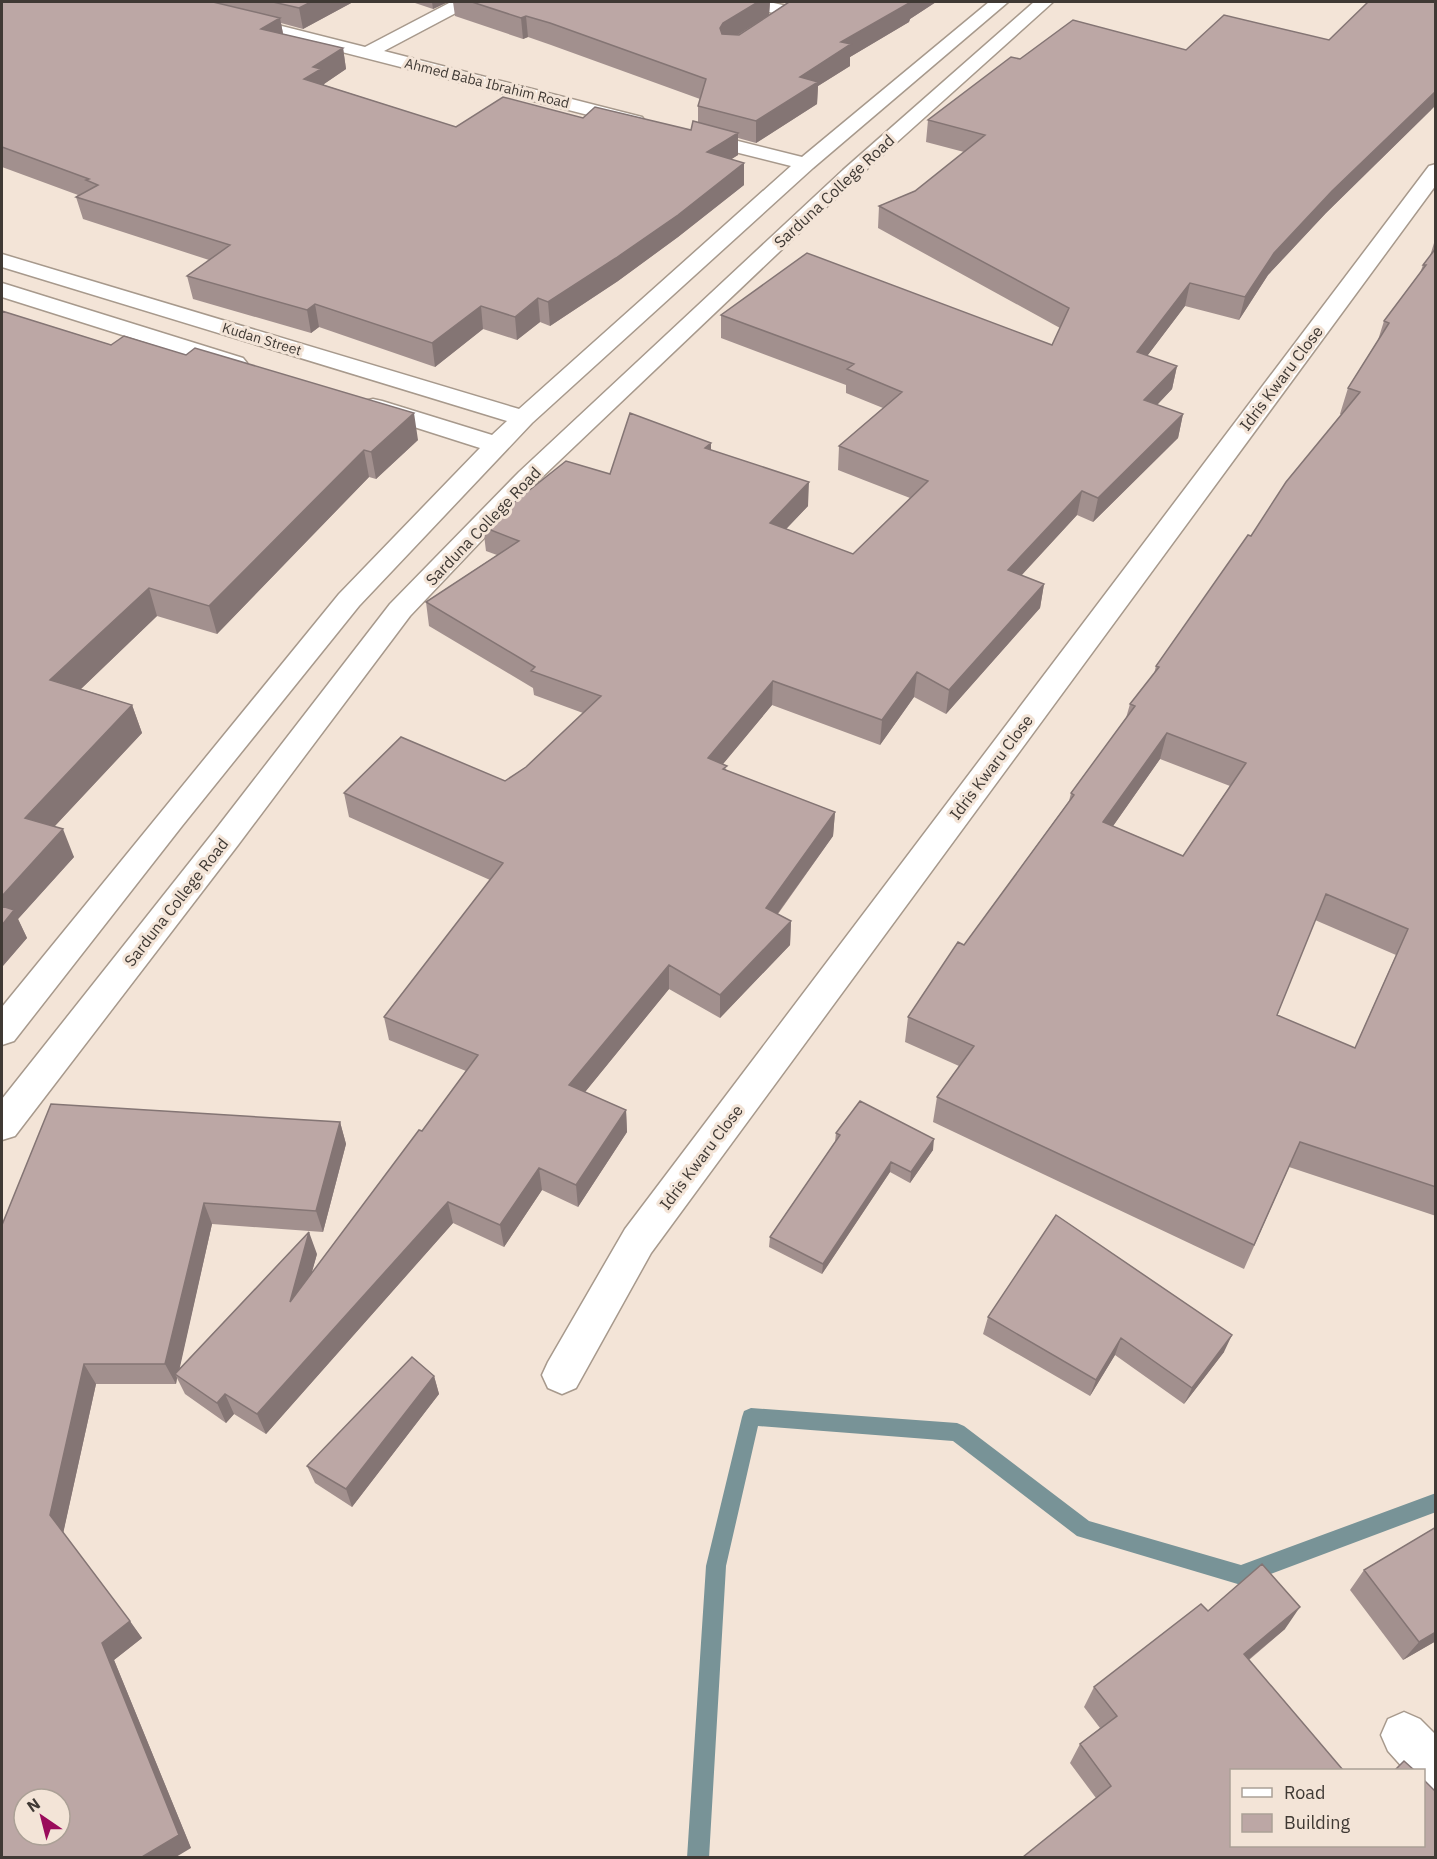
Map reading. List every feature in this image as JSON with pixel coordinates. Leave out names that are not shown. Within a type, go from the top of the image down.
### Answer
[{"type":"street","name":"Ahmed Baba Ibrahim Road","points":[[168,2],[656,126]]},
{"type":"street","points":[[367,53],[463,2]]},
{"type":"street","points":[[750,2],[790,12]]},
{"type":"street","points":[[770,25],[806,2]]},
{"type":"street","points":[[2,1030],[171,818],[350,600],[523,418],[806,164],[999,2]]},
{"type":"street","name":"Sarduna College Road","points":[[2,1125],[227,837],[400,610],[528,477],[850,174],[1044,2]]},
{"type":"street","points":[[679,132],[806,164]]},
{"type":"street","name":"Idris Kwaru Close","points":[[562,1375],[638,1241],[1436,170]]},
{"type":"street","name":"Kudan Street","points":[[2,260],[523,418]]},
{"type":"street","points":[[2,290],[261,371]]},
{"type":"street","points":[[351,399],[497,445]]},
{"type":"street","points":[[1404,1735],[1436,1769]]},
{"type":"building","points":[[2,2],[213,2],[280,18],[261,29],[343,48],[313,67],[321,69],[304,79],[456,127],[503,97],[583,118],[595,107],[691,130],[693,121],[738,133],[707,152],[744,163],[678,215],[548,302],[538,298],[515,317],[481,306],[432,343],[315,304],[307,310],[187,276],[230,245],[76,197],[98,185],[86,180],[89,179],[2,147]]},
{"type":"building","points":[[273,2],[311,2],[299,8]]},
{"type":"building","points":[[472,2],[758,2],[723,23],[720,28],[722,34],[739,35],[789,2],[911,2],[841,42],[851,44],[800,77],[818,82],[756,121],[698,106],[706,79],[550,23],[526,16],[521,18]]},
{"type":"building","points":[[1368,2],[1436,2],[1436,91],[1332,191],[1274,253],[1245,297],[1190,283],[1137,352],[1177,366],[1144,400],[1183,414],[1098,498],[1082,491],[1008,570],[1044,584],[949,690],[917,672],[882,720],[773,681],[708,758],[727,766],[723,769],[835,812],[766,908],[791,921],[720,995],[669,965],[569,1085],[626,1110],[576,1185],[539,1168],[500,1225],[448,1202],[257,1414],[225,1394],[217,1403],[175,1374],[309,1232],[290,1302],[478,1055],[384,1017],[503,863],[344,793],[401,737],[505,781],[526,767],[601,696],[531,671],[535,667],[426,602],[519,541],[483,527],[566,461],[610,474],[630,413],[711,443],[705,448],[809,482],[770,523],[853,554],[928,481],[839,446],[902,392],[847,369],[854,364],[721,315],[807,253],[1052,345],[1069,308],[879,206],[915,191],[985,135],[928,120],[1011,57],[1020,59],[1073,20],[1186,50],[1224,15],[1329,40]]},
{"type":"building","points":[[1436,248],[1436,1187],[1300,1142],[1254,1245],[937,1097],[974,1046],[908,1017],[958,942],[964,945],[1074,795],[1071,793],[1135,706],[1130,704],[1159,667],[1156,666],[1248,535],[1251,536],[1286,482],[1360,392],[1348,388],[1389,323],[1384,321],[1426,265],[1423,265]],"holes":[[[1167,733],[1246,763],[1183,856],[1103,822]],[[1326,894],[1408,929],[1355,1048],[1277,1015]]]},
{"type":"building","points":[[2,311],[111,345],[124,336],[186,355],[195,348],[414,413],[371,452],[364,450],[209,606],[149,588],[50,680],[132,705],[25,818],[63,829],[2,896]]},
{"type":"building","points":[[2,906],[14,910],[2,925]]},
{"type":"building","points":[[860,1101],[934,1139],[911,1172],[891,1162],[823,1264],[770,1237],[840,1135],[836,1133]]},
{"type":"building","points":[[51,1104],[340,1122],[316,1211],[204,1203],[165,1364],[84,1364],[50,1515],[130,1621],[102,1643],[179,1835],[142,1857],[2,1857],[2,1225]]},
{"type":"building","points":[[1056,1215],[1232,1335],[1192,1388],[1121,1338],[1096,1380],[988,1317]]},
{"type":"building","points":[[412,1357],[434,1376],[346,1489],[307,1466]]},
{"type":"building","points":[[1436,1527],[1436,1632],[1419,1642],[1364,1570]]},
{"type":"building","points":[[1262,1564],[1300,1607],[1244,1654],[1342,1769],[1230,1769],[1230,1847],[1425,1847],[1425,1781],[1436,1792],[1436,1857],[1023,1857],[1111,1786],[1080,1744],[1117,1716],[1094,1687],[1201,1604],[1208,1611]]},
{"type":"building","points":[[1404,1761],[1413,1769],[1396,1769]]},
{"type":"waterway","points":[[698,1858],[716,1566],[751,1417],[957,1432],[1084,1529],[1241,1575],[1436,1502]]}]
